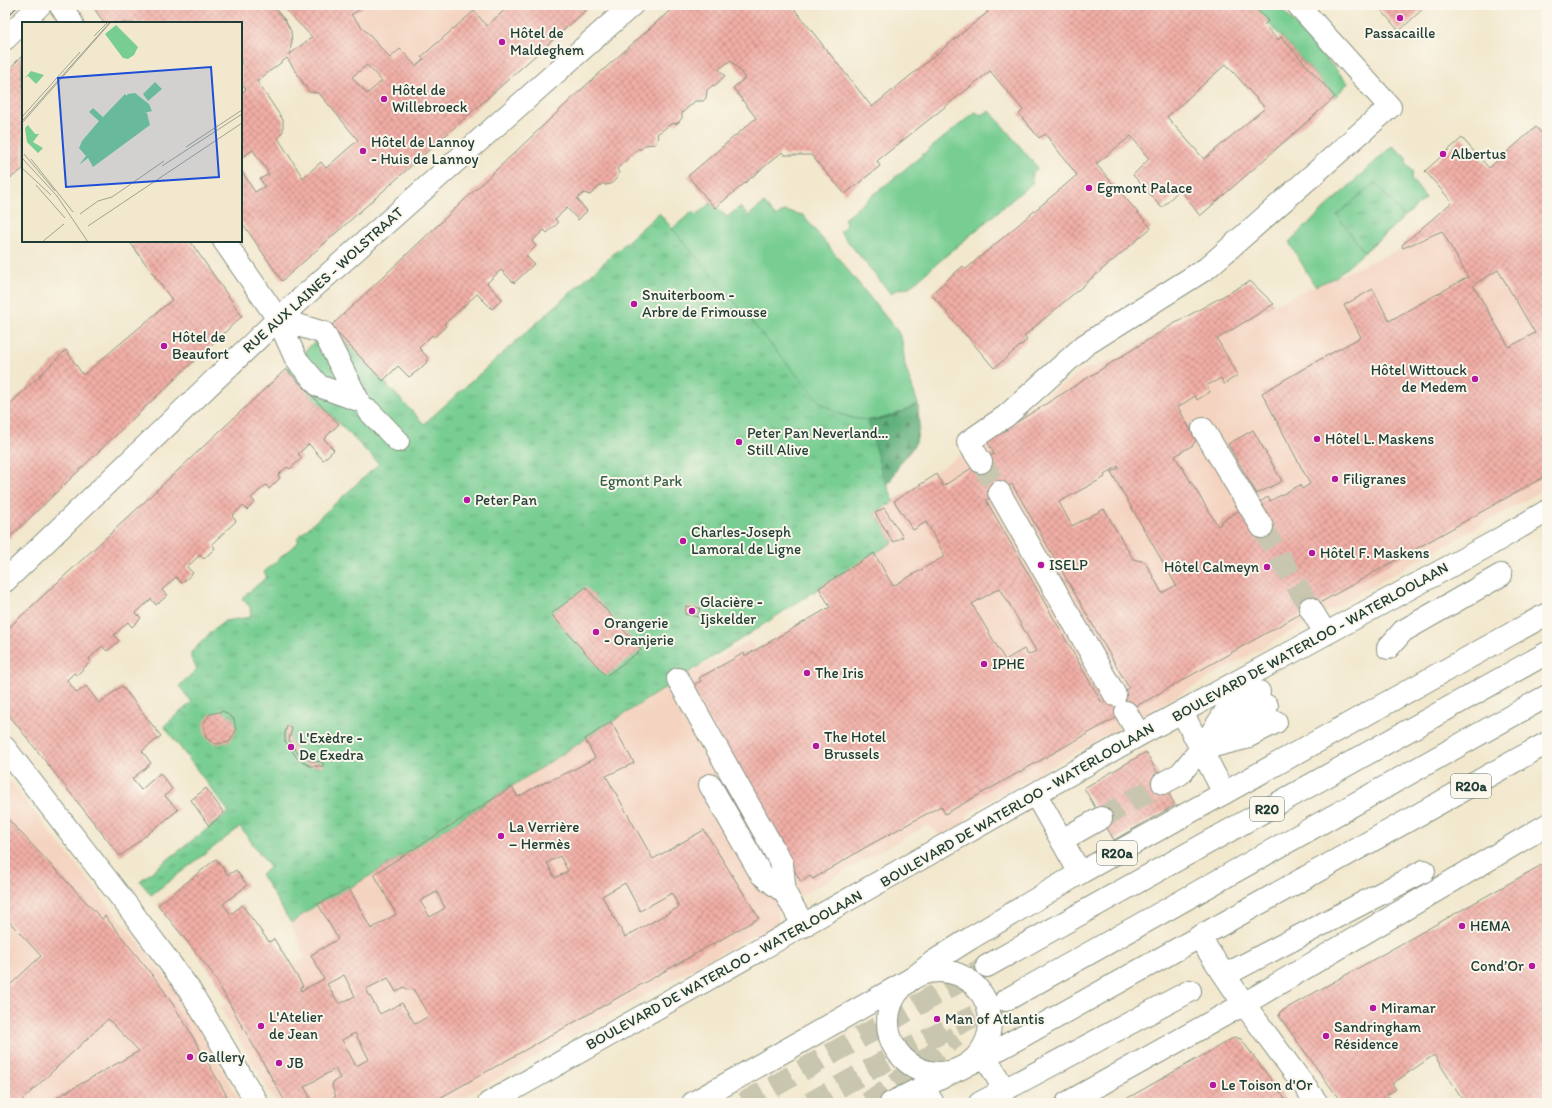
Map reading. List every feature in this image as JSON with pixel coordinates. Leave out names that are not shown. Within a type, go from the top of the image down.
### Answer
[{"type":"main road","points":[[22,22],[40,5]]},
{"type":"main road","points":[[60,5],[71,22]]},
{"type":"main road","name":"RUE AUX LAINES - WOLSTRAAT","points":[[5,581],[278,319],[632,5]]},
{"type":"main road","points":[[981,462],[968,442],[1006,416],[1085,345],[1208,268],[1390,107],[1298,5]]},
{"type":"main road","points":[[5,39],[22,22]]},
{"type":"main road","points":[[225,242],[278,319]]},
{"type":"main road","points":[[369,411],[398,441]]},
{"type":"main road","points":[[1203,429],[1262,526]]},
{"type":"main road","points":[[998,492],[1139,735]]},
{"type":"main road","name":"BOULEVARD DE WATERLOO - WATERLOOLAAN","points":[[489,1103],[1036,795],[1139,735],[1491,544],[1547,512]]},
{"type":"main road","points":[[1388,648],[1403,632],[1501,575]]},
{"type":"main road","points":[[1310,608],[1326,634]]},
{"type":"main road","name":"R20a","points":[[693,1103],[912,978],[933,962],[971,938],[1080,873],[1547,614]]},
{"type":"main road","points":[[1485,648],[1547,629]]},
{"type":"main road","name":"R20","points":[[987,966],[1547,653]]},
{"type":"main road","points":[[678,679],[782,864],[785,893]]},
{"type":"main road","name":"R20","points":[[1006,1000],[1547,696]]},
{"type":"main road","points":[[1163,783],[1180,774],[1201,749],[1228,708],[1267,706],[1245,738],[1201,749]]},
{"type":"main road","points":[[1182,712],[1224,793]]},
{"type":"main road","name":"R20a","points":[[891,1103],[928,1095],[965,1067],[986,1057],[1547,743]]},
{"type":"main road","points":[[5,748],[126,904],[189,989],[257,1103]]},
{"type":"main road","points":[[710,785],[761,874],[785,893],[804,926]]},
{"type":"main road","points":[[1036,795],[1080,873]]},
{"type":"main road","points":[[1062,840],[1101,818]]},
{"type":"main road","points":[[1068,1103],[1244,1004],[1547,826]]},
{"type":"main road","points":[[1224,975],[1424,871]]},
{"type":"main road","points":[[1199,937],[1244,1004],[1318,1103]]},
{"type":"main road","points":[[932,971],[952,972],[970,981],[983,996],[990,1015],[988,1035],[980,1053],[965,1067],[946,1073],[926,1072],[907,1064],[894,1048],[888,1030],[889,1009],[898,991],[912,978],[932,971]]},
{"type":"main road","points":[[980,1103],[1190,991]]},
{"type":"main road","points":[[986,1057],[1004,1090]]},
{"type":"shaded area","points":[[281,5],[592,5],[399,176],[305,41],[312,37]]},
{"type":"shaded area","points":[[1536,127],[1543,135],[1547,132],[1547,488],[968,813],[965,825],[940,835],[930,827],[925,826],[782,906],[777,911],[779,927],[758,941],[754,934],[453,1103],[276,1103],[220,1007],[305,958],[291,923],[678,679],[750,641],[756,650],[830,607],[819,588],[893,542],[875,513],[1084,370],[1274,304],[1403,248],[1402,245],[1452,202],[1449,199],[1487,166],[1489,168]]},
{"type":"shaded area","points":[[5,775],[175,989],[241,1103],[5,1103]]},
{"type":"green space","points":[[1253,5],[1278,5],[1348,83],[1335,97]]},
{"type":"green space","points":[[990,111],[1038,168],[1033,172],[1031,177],[1033,182],[908,288],[897,289],[891,294],[840,232],[845,227],[846,222],[844,219],[975,112],[981,115]]},
{"type":"green space","points":[[1392,146],[1406,157],[1406,164],[1413,171],[1411,179],[1426,198],[1336,277],[1315,286],[1289,242]]},
{"type":"green space","points":[[1375,182],[1404,217],[1364,252],[1337,215]]},
{"type":"green space","points":[[711,203],[727,217],[740,207],[748,216],[764,203],[776,217],[784,211],[803,215],[898,332],[902,341],[905,366],[918,404],[889,417],[873,420],[854,419],[836,413],[491,449],[680,239],[672,229],[692,212],[696,215]]},
{"type":"green space","name":"Egmont Park","points":[[659,213],[819,401],[842,415],[868,420],[881,470],[894,501],[875,513],[893,542],[413,850],[334,897],[318,904],[291,923],[261,874],[270,867],[240,827],[151,895],[140,881],[229,812],[164,726],[192,702],[179,686],[197,669],[191,658],[191,653],[211,632],[225,621],[251,617],[250,607],[242,598],[267,577],[264,572],[299,541],[297,538],[379,464],[286,369],[331,326],[424,424]]},
{"type":"green space","points":[[918,404],[919,427],[916,442],[899,465],[887,486],[836,413],[854,419],[873,420],[889,417]]},
{"type":"building","points":[[92,5],[272,5],[285,20],[291,31],[292,42],[289,55],[312,37],[281,5],[366,5],[351,15],[390,58],[400,49],[416,66],[424,59],[421,57],[474,11],[487,26],[510,5],[592,5],[282,281],[242,222],[242,172],[255,192],[265,186],[260,179],[269,174],[253,150],[242,157],[242,93],[246,89],[242,84],[242,22],[103,22]],"holes":[[[287,58],[309,92],[319,93],[358,140],[326,168],[321,162],[303,178],[278,138],[283,131],[283,120],[257,81]],[[367,65],[382,81],[367,94],[352,77]]]},
{"type":"building","points":[[676,5],[791,5],[872,107],[988,12],[982,5],[1253,5],[1268,21],[1264,25],[1278,40],[1281,37],[1335,97],[1200,216],[1180,189],[1162,208],[1133,175],[1149,159],[1131,136],[1096,164],[1151,228],[1024,336],[1027,340],[994,368],[931,294],[963,266],[966,269],[1077,175],[1045,134],[1039,138],[1019,114],[1023,110],[990,71],[877,161],[880,166],[845,194],[811,155],[784,155],[782,152],[715,208],[688,176],[756,118],[733,88],[745,78],[731,60],[719,69],[725,76],[707,90],[706,98],[703,101],[695,101],[682,113],[682,118],[678,123],[671,124],[657,134],[658,137],[655,144],[645,145],[640,150],[639,148],[617,169],[619,172],[618,177],[611,184],[605,185],[603,183],[590,195],[584,193],[577,199],[587,211],[578,220],[567,208],[555,219],[558,223],[547,233],[544,230],[532,241],[536,246],[526,256],[534,264],[514,283],[501,270],[487,283],[502,299],[492,309],[477,294],[444,324],[446,326],[434,337],[432,335],[419,348],[428,358],[428,361],[420,369],[409,377],[398,366],[383,381],[331,326],[583,88]],"holes":[[[1226,64],[1265,108],[1204,159],[1167,117]]]},
{"type":"building","name":"Passacaille","points":[[1377,5],[1427,5],[1399,31]]},
{"type":"building","points":[[22,56],[22,170],[5,182],[5,124],[10,121],[5,117],[5,73]]},
{"type":"building","points":[[1536,127],[1543,135],[1547,132],[1547,475],[945,814],[941,806],[866,847],[813,879],[810,876],[801,882],[691,686],[701,681],[699,678],[744,653],[745,656],[830,607],[819,588],[874,553],[893,586],[945,556],[926,522],[913,530],[894,501],[937,474],[943,486],[994,454],[987,441],[1170,326],[1250,281],[1274,304],[1217,339],[1238,375],[1224,384],[1221,378],[1206,386],[1210,392],[1197,400],[1195,396],[1178,407],[1196,440],[1193,445],[1175,456],[1218,526],[1221,524],[1220,522],[1244,508],[1256,504],[1268,497],[1270,501],[1300,485],[1302,489],[1310,484],[1262,393],[1361,337],[1344,305],[1373,289],[1389,321],[1468,277],[1442,231],[1403,248],[1402,245],[1452,202],[1425,171],[1462,138],[1489,168]],"holes":[[[1498,270],[1535,333],[1509,347],[1473,285]],[[1118,466],[1119,468],[1111,472],[1176,585],[1162,593],[1145,562],[1133,559],[1104,509],[1072,526],[1059,502],[1105,477],[1104,475]],[[1012,484],[1129,688],[1102,703],[986,500]],[[1000,588],[1036,651],[1028,655],[1024,649],[1005,660],[972,604]]]},
{"type":"building","points":[[130,242],[191,242],[242,316],[5,542],[5,409],[66,350],[83,375],[172,300]]},
{"type":"building","points":[[286,369],[339,424],[324,439],[334,450],[323,460],[309,444],[298,454],[302,458],[290,469],[287,467],[278,475],[280,478],[269,489],[266,485],[251,498],[255,502],[247,510],[243,506],[232,516],[236,521],[212,544],[215,548],[204,559],[200,555],[187,567],[193,573],[181,583],[176,577],[162,590],[167,596],[156,605],[151,599],[136,613],[141,618],[132,627],[128,622],[114,635],[119,641],[107,651],[102,646],[89,659],[91,661],[77,675],[74,673],[67,680],[77,693],[86,686],[99,703],[122,686],[161,736],[142,751],[151,763],[132,779],[141,790],[160,773],[172,789],[165,796],[178,810],[120,856],[5,710],[5,631]]},
{"type":"building","points":[[1253,430],[1282,481],[1257,494],[1228,444]]},
{"type":"building","points":[[884,508],[903,537],[893,542],[875,513]]},
{"type":"building","name":"Orangerie - Oranjerie","points":[[586,587],[641,650],[606,676],[551,614]]},
{"type":"building","name":"Glacière - Ijskelder","points":[[686,606],[700,608],[698,617],[685,614]]},
{"type":"building","points":[[223,711],[234,719],[236,731],[229,742],[216,744],[206,738],[203,724],[210,714]]},
{"type":"building","points":[[611,722],[634,763],[606,776],[653,859],[704,830],[759,918],[431,1103],[325,1103],[336,1096],[332,1087],[333,1082],[340,1078],[335,1069],[304,1087],[314,1103],[286,1103],[212,973],[158,905],[216,859],[228,875],[236,870],[247,885],[223,904],[231,914],[242,905],[269,942],[274,939],[303,986],[300,987],[301,991],[324,979],[311,955],[338,939],[318,904],[349,888],[371,929],[396,914],[374,874],[512,787],[518,797],[537,786],[571,771],[595,758],[585,739]],"holes":[[[560,856],[568,871],[555,878],[547,863]],[[625,883],[640,911],[672,893],[679,907],[625,937],[602,896]],[[437,892],[445,908],[430,917],[420,901]],[[344,975],[355,996],[339,1004],[327,984]],[[388,978],[396,992],[404,987],[408,990],[413,989],[429,1016],[415,1024],[402,1003],[380,1014],[366,989]],[[355,1033],[369,1059],[356,1066],[342,1040]]]},
{"type":"building","name":"L'Exèdre - De Exedra","points":[[287,726],[292,728],[289,740],[299,755],[311,761],[323,762],[323,766],[310,766],[298,759],[285,741]]},
{"type":"building","points":[[1146,752],[1175,805],[1114,840],[1084,788]]},
{"type":"building","points":[[206,788],[224,813],[209,826],[191,800]]},
{"type":"building","points":[[5,816],[102,919],[105,916],[161,986],[186,1025],[231,1103],[47,1103],[139,1051],[108,1019],[19,1103],[5,1103],[5,982],[9,986],[41,956],[5,917]]},
{"type":"building","points":[[1547,862],[1547,1103],[1465,1103],[1434,1055],[1392,1084],[1396,1089],[1387,1095],[1394,1103],[1342,1103],[1279,1016],[1280,1012]]},
{"type":"building","name":"Le Toison d'Or","points":[[1235,1037],[1241,1039],[1288,1103],[1119,1103]]},
{"type":"tunnel","points":[[981,462],[999,492]]},
{"type":"tunnel","points":[[1262,527],[1310,608]]},
{"type":"tunnel","points":[[1101,818],[1163,783]]},
{"type":"tunnel","points":[[744,1103],[987,966]]},
{"type":"tunnel","points":[[810,1103],[887,1060],[1006,1000]]},
{"type":"tunnel","points":[[868,1103],[899,1081],[956,1036]]},
{"type":"tram line","points":[[5,19],[19,5]]},
{"type":"place","name":"Passacaille","points":[[1400,18]]},
{"type":"place","name":"Hôtel de Maldeghem","points":[[502,42]]},
{"type":"place","name":"Hôtel de Willebroeck","points":[[384,99]]},
{"type":"place","name":"Hôtel de Lannoy - Huis de Lannoy","points":[[363,151]]},
{"type":"place","name":"Albertus","points":[[1443,154]]},
{"type":"place","name":"Egmont Palace","points":[[1089,188]]},
{"type":"place","name":"Snuiterboom - Arbre de Frimousse","points":[[634,304]]},
{"type":"place","name":"Hôtel de Beaufort","points":[[164,346]]},
{"type":"place","name":"Hôtel Wittouck de Medem","points":[[1475,379]]},
{"type":"place","name":"Hôtel L. Maskens","points":[[1317,439]]},
{"type":"place","name":"Peter Pan Neverland… Still Alive","points":[[739,442]]},
{"type":"place","name":"Filigranes","points":[[1335,479]]},
{"type":"place","name":"Peter Pan","points":[[467,500]]},
{"type":"place","name":"Charles-Joseph Lamoral de Ligne","points":[[683,541]]},
{"type":"place","name":"Hôtel F. Maskens","points":[[1312,553]]},
{"type":"place","name":"ISELP","points":[[1041,565]]},
{"type":"place","name":"Hôtel Calmeyn","points":[[1267,567]]},
{"type":"place","name":"Glacière - Ijskelder","points":[[692,611]]},
{"type":"place","name":"Orangerie - Oranjerie","points":[[596,632]]},
{"type":"place","name":"IPHE","points":[[984,664]]},
{"type":"place","name":"The Iris","points":[[807,673]]},
{"type":"place","name":"The Hotel Brussels","points":[[816,746]]},
{"type":"place","name":"L'Exèdre - De Exedra","points":[[291,747]]},
{"type":"place","name":"La Verrière – Hermès","points":[[501,836]]},
{"type":"place","name":"HEMA","points":[[1462,926]]},
{"type":"place","name":"Cond’Or","points":[[1532,966]]},
{"type":"place","name":"Miramar","points":[[1373,1008]]},
{"type":"place","name":"Man of Atlantis","points":[[937,1019]]},
{"type":"place","name":"L'Atelier de Jean","points":[[261,1026]]},
{"type":"place","name":"Sandringham Résidence","points":[[1326,1036]]},
{"type":"place","name":"Gallery","points":[[190,1057]]},
{"type":"place","name":"JB","points":[[279,1063]]},
{"type":"place","name":"Le Toison d'Or","points":[[1213,1085]]}]
